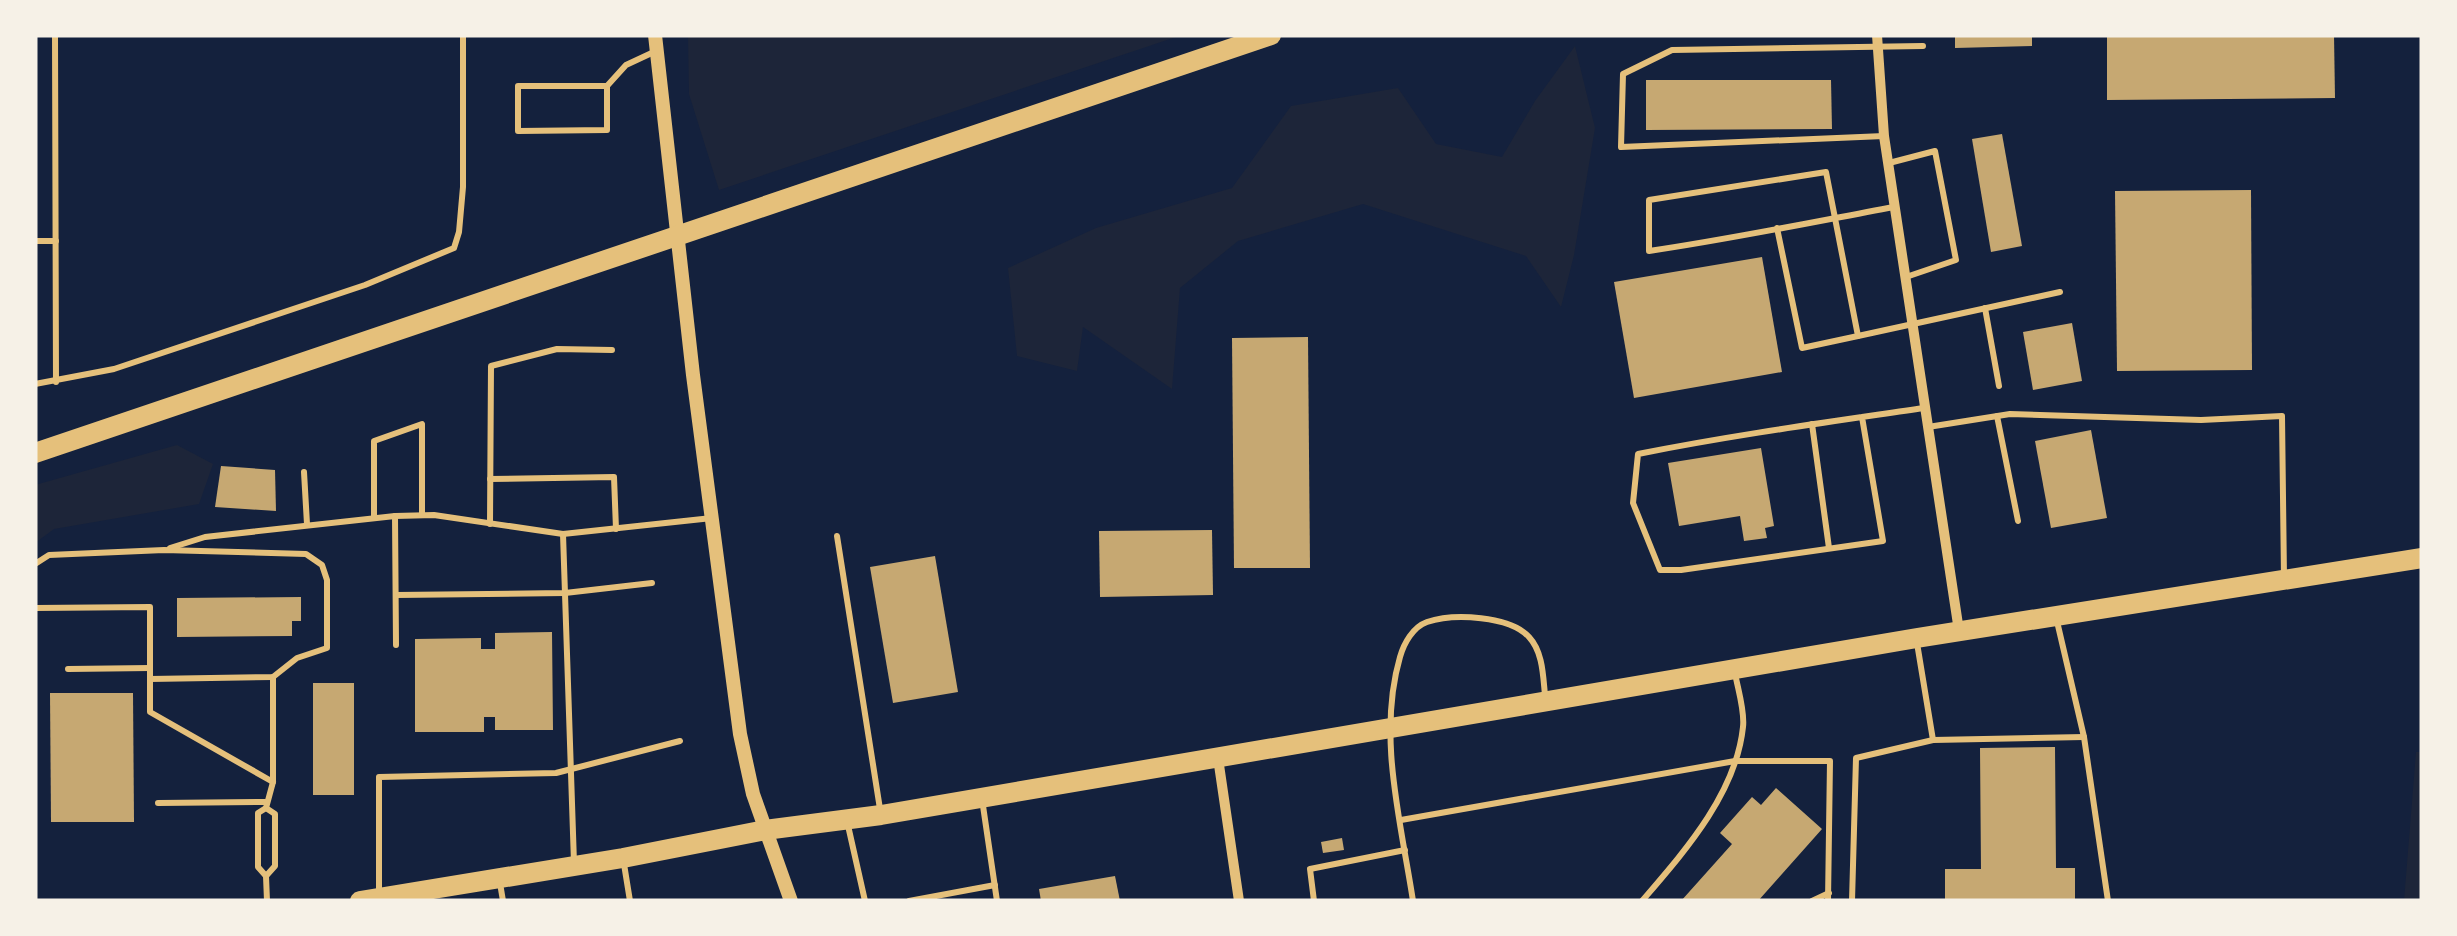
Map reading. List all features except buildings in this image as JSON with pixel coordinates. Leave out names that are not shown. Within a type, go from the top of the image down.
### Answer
[{"type":"highway","points":[[35,453],[1271,35]]},
{"type":"highway","points":[[369,900],[406,898],[500,877],[765,830],[881,815],[1917,638],[2422,558]]},
{"type":"street","points":[[1878,40],[1884,136],[1960,632]]},
{"type":"street","points":[[656,43],[740,734],[752,794],[790,901]]},
{"type":"street","points":[[1218,758],[1239,901]]},
{"type":"lane","points":[[55,35],[56,382]]},
{"type":"lane","points":[[35,384],[114,369],[365,285],[454,248],[460,232],[462,187],[463,35]]},
{"type":"lane","points":[[1884,136],[1621,147],[1623,74],[1672,50],[1878,40],[1924,46]]},
{"type":"lane","points":[[607,86],[518,86],[518,130],[607,130],[607,86],[626,65],[656,43]]},
{"type":"lane","points":[[1888,163],[1935,150],[1956,260],[1905,277]]},
{"type":"lane","points":[[1858,336],[1835,218],[1826,172],[1648,200],[1648,251],[1835,218],[1894,207]]},
{"type":"lane","points":[[1777,228],[1802,348],[2060,292]]},
{"type":"lane","points":[[35,240],[56,240]]},
{"type":"lane","points":[[1985,308],[1999,386]]},
{"type":"lane","points":[[490,524],[490,366],[557,349],[612,350]]},
{"type":"lane","points":[[1862,417],[1882,540],[1660,570],[1633,502],[1638,454],[1812,424],[1926,408]]},
{"type":"lane","points":[[1928,428],[2010,414],[2200,420],[2282,416],[2284,579]]},
{"type":"lane","points":[[1997,416],[2018,520]]},
{"type":"lane","points":[[374,518],[374,442],[422,424],[422,516]]},
{"type":"lane","points":[[1812,424],[1829,548]]},
{"type":"lane","points":[[304,472],[306,524]]},
{"type":"lane","points":[[490,480],[614,477],[616,529]]},
{"type":"lane","points":[[164,550],[204,537],[395,516],[563,534],[712,518]]},
{"type":"lane","points":[[395,516],[396,644]]},
{"type":"lane","points":[[563,534],[574,866]]},
{"type":"lane","points":[[837,536],[881,815]]},
{"type":"lane","points":[[35,564],[49,555],[164,550],[306,554],[322,565],[327,580],[328,648],[298,658],[273,677],[150,679]]},
{"type":"lane","points":[[396,594],[565,592],[652,583]]},
{"type":"lane","points":[[35,608],[150,608],[150,712],[274,782]]},
{"type":"lane","points":[[2056,616],[2084,737],[2108,901]]},
{"type":"lane","points":[[1413,901],[1388,729],[1400,656],[1410,635],[1425,622],[1508,621],[1530,637],[1540,652],[1546,702]]},
{"type":"lane","points":[[1917,638],[1933,740]]},
{"type":"lane","points":[[68,669],[150,668]]},
{"type":"lane","points":[[1642,901],[1674,864],[1729,783],[1744,725],[1735,669]]},
{"type":"lane","points":[[267,901],[266,876],[258,867],[258,813],[266,805],[274,782],[273,677]]},
{"type":"lane","points":[[1852,901],[1856,758],[1933,740],[2084,737]]},
{"type":"lane","points":[[369,900],[379,776],[556,773],[680,741]]},
{"type":"lane","points":[[1401,820],[1735,761],[1830,761],[1828,897],[1812,901]]},
{"type":"lane","points":[[982,798],[997,901]]},
{"type":"lane","points":[[158,803],[266,805],[275,814],[276,866],[266,876]]},
{"type":"lane","points":[[847,820],[865,901]]},
{"type":"lane","points":[[1314,901],[1310,869],[1405,850]]},
{"type":"lane","points":[[623,858],[630,901]]},
{"type":"lane","points":[[500,877],[503,901]]},
{"type":"lane","points":[[909,901],[994,885]]},
{"type":"shaded area","points":[[688,35],[1182,35],[719,190],[689,94]]},
{"type":"shaded area","points":[[1575,46],[1595,128],[1574,255],[1561,307],[1526,256],[1363,204],[1238,241],[1180,288],[1172,389],[1083,327],[1077,371],[1017,356],[1008,268],[1096,228],[1232,188],[1291,106],[1398,88],[1436,144],[1502,157],[1535,101]]},
{"type":"shaded area","points":[[177,445],[213,464],[199,504],[54,529],[35,543],[35,485]]},
{"type":"shaded area","points":[[2416,752],[2422,752],[2422,901],[2404,901]]}]
